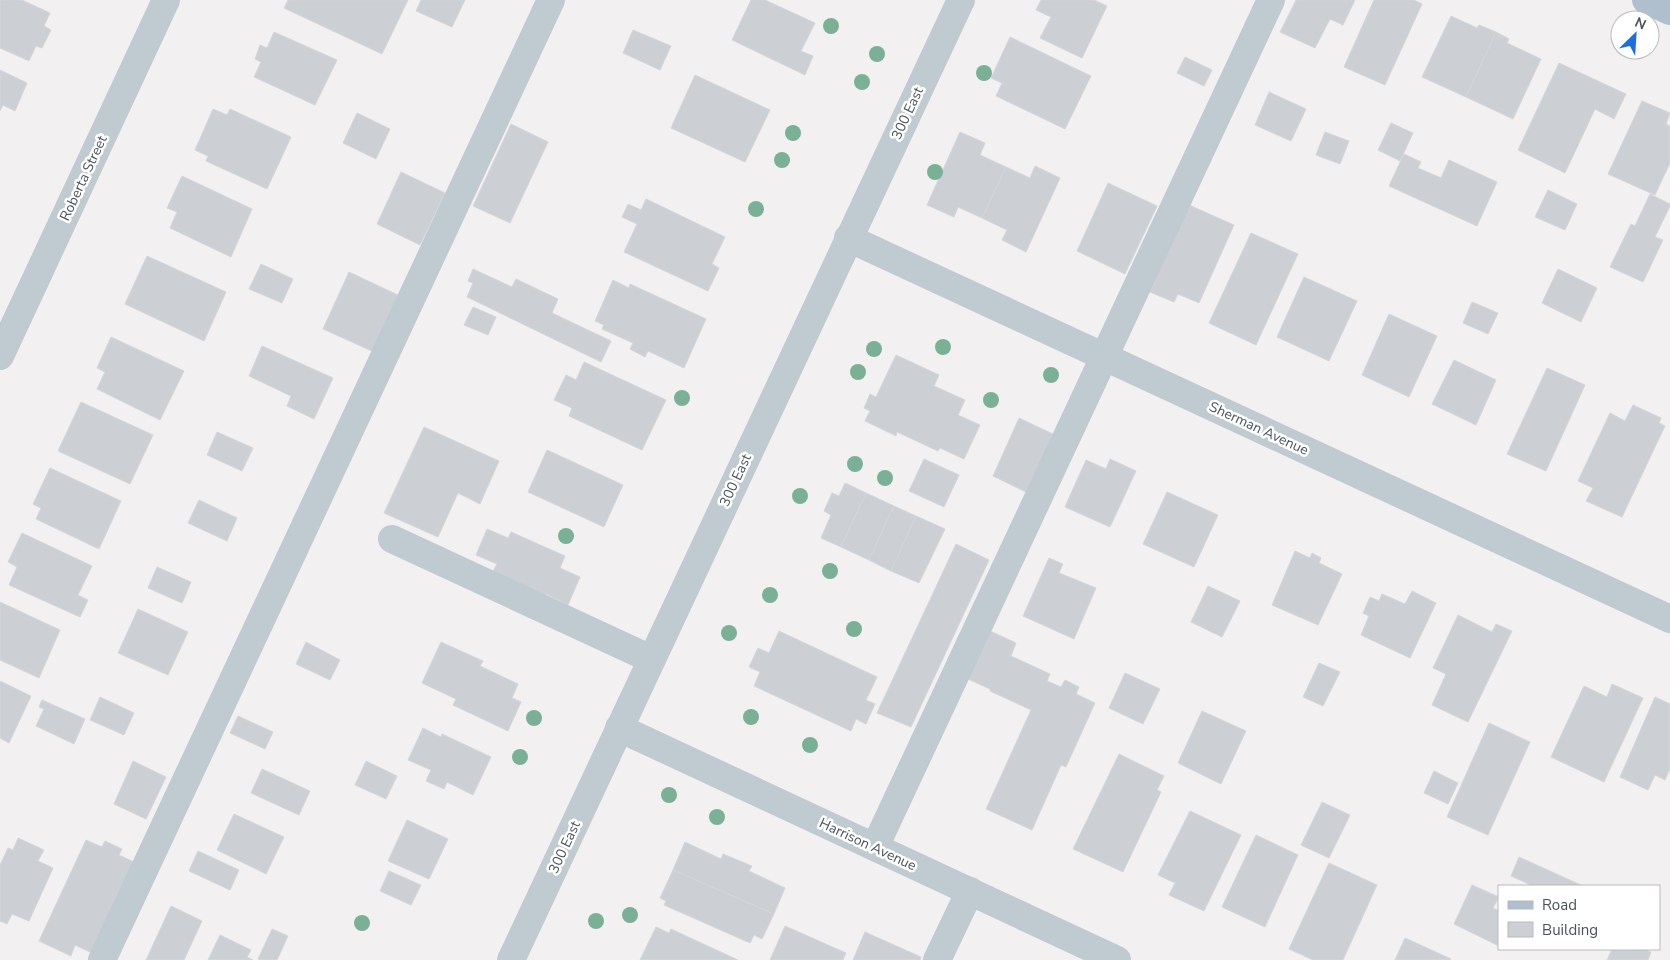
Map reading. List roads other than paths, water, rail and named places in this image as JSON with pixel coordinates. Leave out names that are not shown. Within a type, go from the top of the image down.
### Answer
[{"type":"main road","points":[[1646,0],[1670,11]]},
{"type":"street","name":"Roberta Street","points":[[0,356],[166,0]]},
{"type":"street","points":[[102,960],[552,0]]},
{"type":"street","name":"300 East","points":[[511,960],[961,0]]},
{"type":"street","points":[[874,847],[1271,0]]},
{"type":"street","name":"Sherman Avenue","points":[[848,238],[1670,619]]},
{"type":"street","points":[[392,539],[651,659]]},
{"type":"street","name":"Harrison Avenue","points":[[619,728],[1117,960]]},
{"type":"street","points":[[937,960],[970,892]]}]
